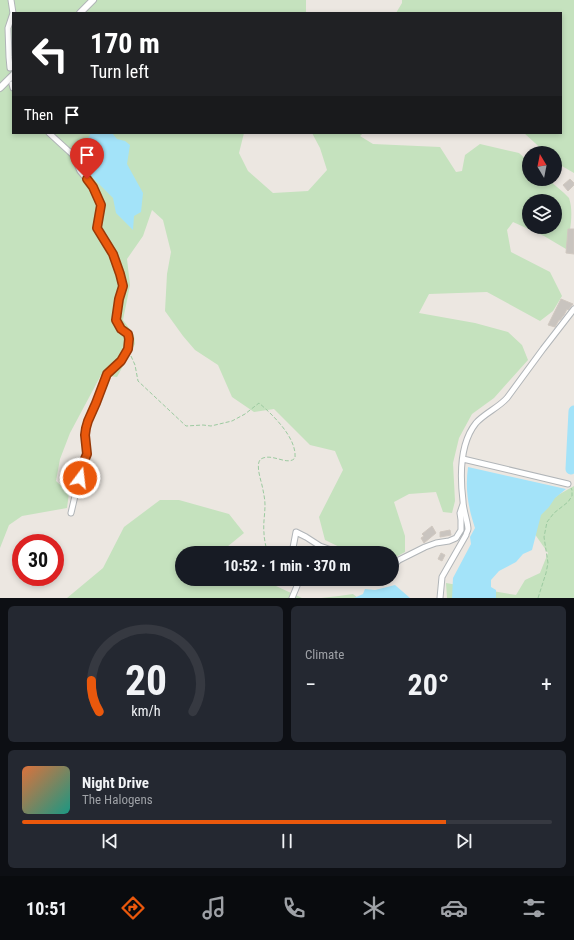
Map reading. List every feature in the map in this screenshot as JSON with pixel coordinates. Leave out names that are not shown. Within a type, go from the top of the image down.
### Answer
[{"type":"street","points":[[11,0],[13,12]]},
{"type":"street","points":[[81,12],[93,0]]},
{"type":"street","points":[[10,68],[8,28],[12,16]]},
{"type":"street","points":[[0,88],[12,76]]},
{"type":"street","points":[[52,134],[73,155],[80,171],[93,187],[101,205],[97,228],[113,254],[123,286],[119,299],[116,320],[121,329],[128,334],[129,339],[128,349],[121,361],[107,374],[88,421],[85,435],[87,454],[82,466],[71,513]]},
{"type":"street","points":[[440,598],[442,577],[468,529],[463,503],[461,475],[464,449],[468,438],[476,424],[488,412],[502,404],[574,309]]},
{"type":"street","points":[[463,459],[568,484]]},
{"type":"street","points":[[399,561],[425,547],[456,538],[461,530],[460,513],[463,503]]},
{"type":"street","points":[[293,546],[296,532],[320,546]]},
{"type":"street","points":[[292,598],[297,586]]},
{"type":"path","points":[[128,349],[135,365],[138,381],[186,426],[211,426],[232,421],[245,414],[259,403],[268,410],[289,434],[296,452],[293,461],[264,457],[258,463],[265,503],[264,533],[266,546]]},
{"type":"path","points":[[538,598],[548,563],[544,537],[547,522],[554,513],[568,502],[572,496],[572,490],[568,484]]},
{"type":"green space","points":[[0,0],[306,0],[306,12],[12,12],[12,134],[244,134],[239,153],[248,171],[273,193],[308,191],[327,170],[320,148],[313,134],[362,134],[360,136],[373,144],[440,147],[456,172],[462,171],[465,155],[480,144],[519,153],[522,156],[522,186],[556,186],[569,198],[571,216],[566,249],[540,234],[562,234],[562,194],[522,194],[522,226],[513,222],[507,230],[511,252],[550,272],[562,296],[553,311],[540,321],[487,292],[429,294],[419,313],[475,323],[508,332],[522,345],[528,360],[494,398],[472,414],[459,438],[453,463],[455,501],[452,513],[443,512],[436,492],[409,494],[394,502],[405,536],[405,552],[399,555],[399,546],[337,546],[325,540],[319,517],[343,470],[335,451],[310,445],[274,409],[254,412],[232,397],[218,365],[195,350],[183,336],[165,311],[167,274],[171,252],[163,220],[152,210],[143,236],[127,259],[130,285],[123,320],[134,335],[135,344],[117,377],[101,375],[70,433],[60,459],[56,481],[69,493],[67,508],[22,516],[9,525],[0,548]]},
{"type":"green space","points":[[402,0],[574,0],[574,173],[562,166],[562,146],[538,146],[525,134],[562,134],[562,12],[397,12],[402,3]]},
{"type":"green space","points":[[574,486],[574,598],[447,598],[446,583],[516,595],[525,580],[540,573],[548,553],[532,530],[537,511],[558,495]]},
{"type":"green space","points":[[160,500],[179,500],[229,514],[244,533],[228,546],[175,546],[175,586],[276,586],[302,598],[67,598],[103,568],[124,527]]},
{"type":"green space","points":[[353,594],[358,598],[321,598],[339,596]]},
{"type":"water","points":[[90,134],[113,134],[117,139],[125,141],[130,145],[127,164],[143,193],[141,212],[134,216],[133,230],[116,213],[113,198],[85,170],[79,155]]},
{"type":"water","points":[[468,467],[566,489],[555,498],[541,515],[532,550],[523,554],[516,562],[499,571],[491,580],[491,587],[496,590],[496,598],[452,598],[453,578],[471,544],[470,537],[475,528],[468,498]]},
{"type":"water","points":[[396,586],[410,598],[354,598],[363,594],[365,589],[375,590]]},
{"type":"building","points":[[570,179],[574,185],[568,191],[563,185]]},
{"type":"building","points":[[568,229],[574,229],[574,254],[566,253]]},
{"type":"building","points":[[561,299],[573,304],[568,310],[567,309],[555,327],[548,325]]},
{"type":"building","points":[[432,526],[436,533],[424,543],[421,538],[424,536],[422,534]]},
{"type":"building","points":[[450,530],[451,535],[440,537],[440,532]]},
{"type":"building","points":[[441,553],[445,555],[442,561],[438,559]]},
{"type":"waterway","points":[[571,469],[574,411]]},
{"type":"route","points":[[80,478],[82,466],[87,454],[85,435],[88,421],[107,374],[121,361],[128,349],[129,339],[128,334],[121,329],[116,320],[119,299],[123,286],[120,274],[113,254],[97,228],[101,205],[93,187],[87,179]]}]
